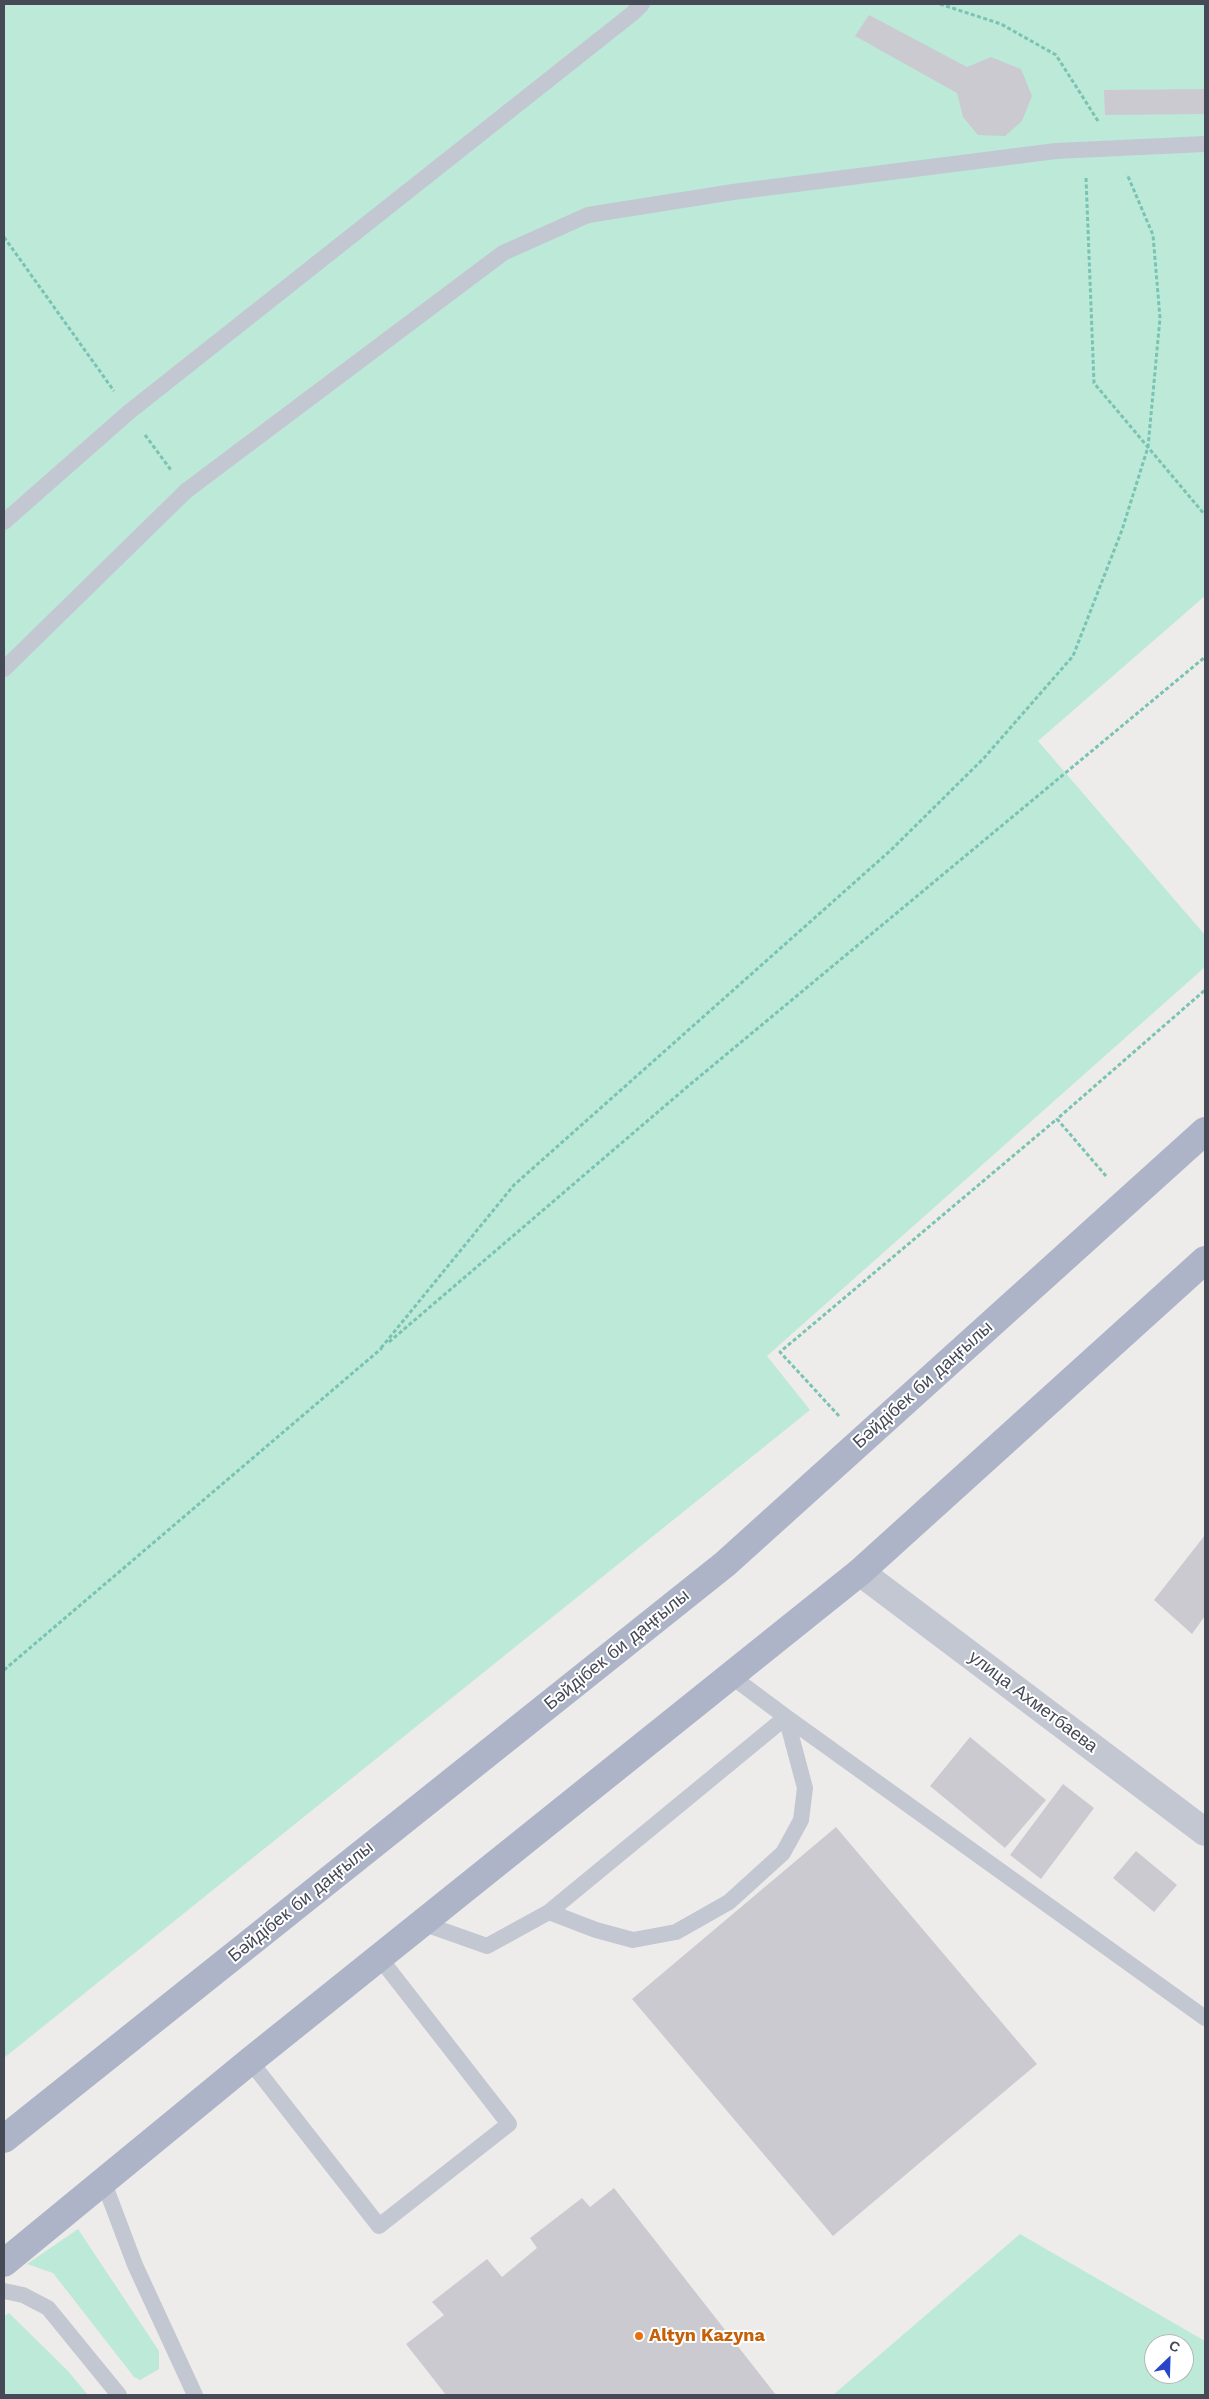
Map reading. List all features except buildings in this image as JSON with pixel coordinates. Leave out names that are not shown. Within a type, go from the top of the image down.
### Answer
[{"type":"main road","name":"Бәйдібек би даңғылы","points":[[4,2139],[725,1564],[1205,1131]]},
{"type":"main road","points":[[4,2263],[104,2183],[250,2061],[860,1572],[1205,1260]]},
{"type":"street","name":"улица Ахметбаева","points":[[860,1572],[1205,1832]]},
{"type":"lane","points":[[4,522],[129,412],[642,4]]},
{"type":"lane","points":[[4,669],[186,491],[503,253],[588,215],[733,192],[1056,152],[1205,144]]},
{"type":"lane","points":[[731,1676],[1205,2018]]},
{"type":"lane","points":[[549,1912],[596,1930],[633,1940],[676,1932],[729,1902],[783,1853],[801,1820],[805,1788],[786,1717]]},
{"type":"lane","points":[[422,1923],[487,1946],[549,1912],[786,1717]]},
{"type":"lane","points":[[250,2061],[379,2226],[509,2124],[379,1958]]},
{"type":"lane","points":[[104,2183],[135,2265],[195,2395]]},
{"type":"lane","points":[[4,2291],[23,2295],[48,2308],[119,2395]]},
{"type":"path","points":[[381,1348],[514,1185],[891,850],[984,758],[1073,656],[1122,530],[1148,447],[1160,318],[1153,235],[1117,148],[1056,55],[1001,24],[940,4]]},
{"type":"path","points":[[1085,150],[1094,383],[1205,515]]},
{"type":"path","points":[[4,237],[186,491]]},
{"type":"path","points":[[4,1670],[687,1087],[1205,657]]},
{"type":"path","points":[[862,1441],[780,1352],[1057,1119],[1205,990]]},
{"type":"path","points":[[1057,1119],[1128,1201]]},
{"type":"green space","points":[[4,4],[1205,4],[1205,596],[1038,741],[1205,935],[1205,967],[767,1356],[810,1410],[4,2058]]},
{"type":"green space","points":[[78,2229],[159,2351],[159,2369],[140,2380],[134,2377],[53,2273],[27,2264]]},
{"type":"green space","points":[[1020,2234],[1193,2334],[1144,2334],[1144,2384],[1194,2384],[1194,2335],[1205,2341],[1205,2395],[833,2395]]},
{"type":"green space","points":[[9,2313],[68,2371],[88,2395],[4,2395],[4,2316]]},
{"type":"place","name":"Altyn Kazyna","points":[[639,2336]]}]
